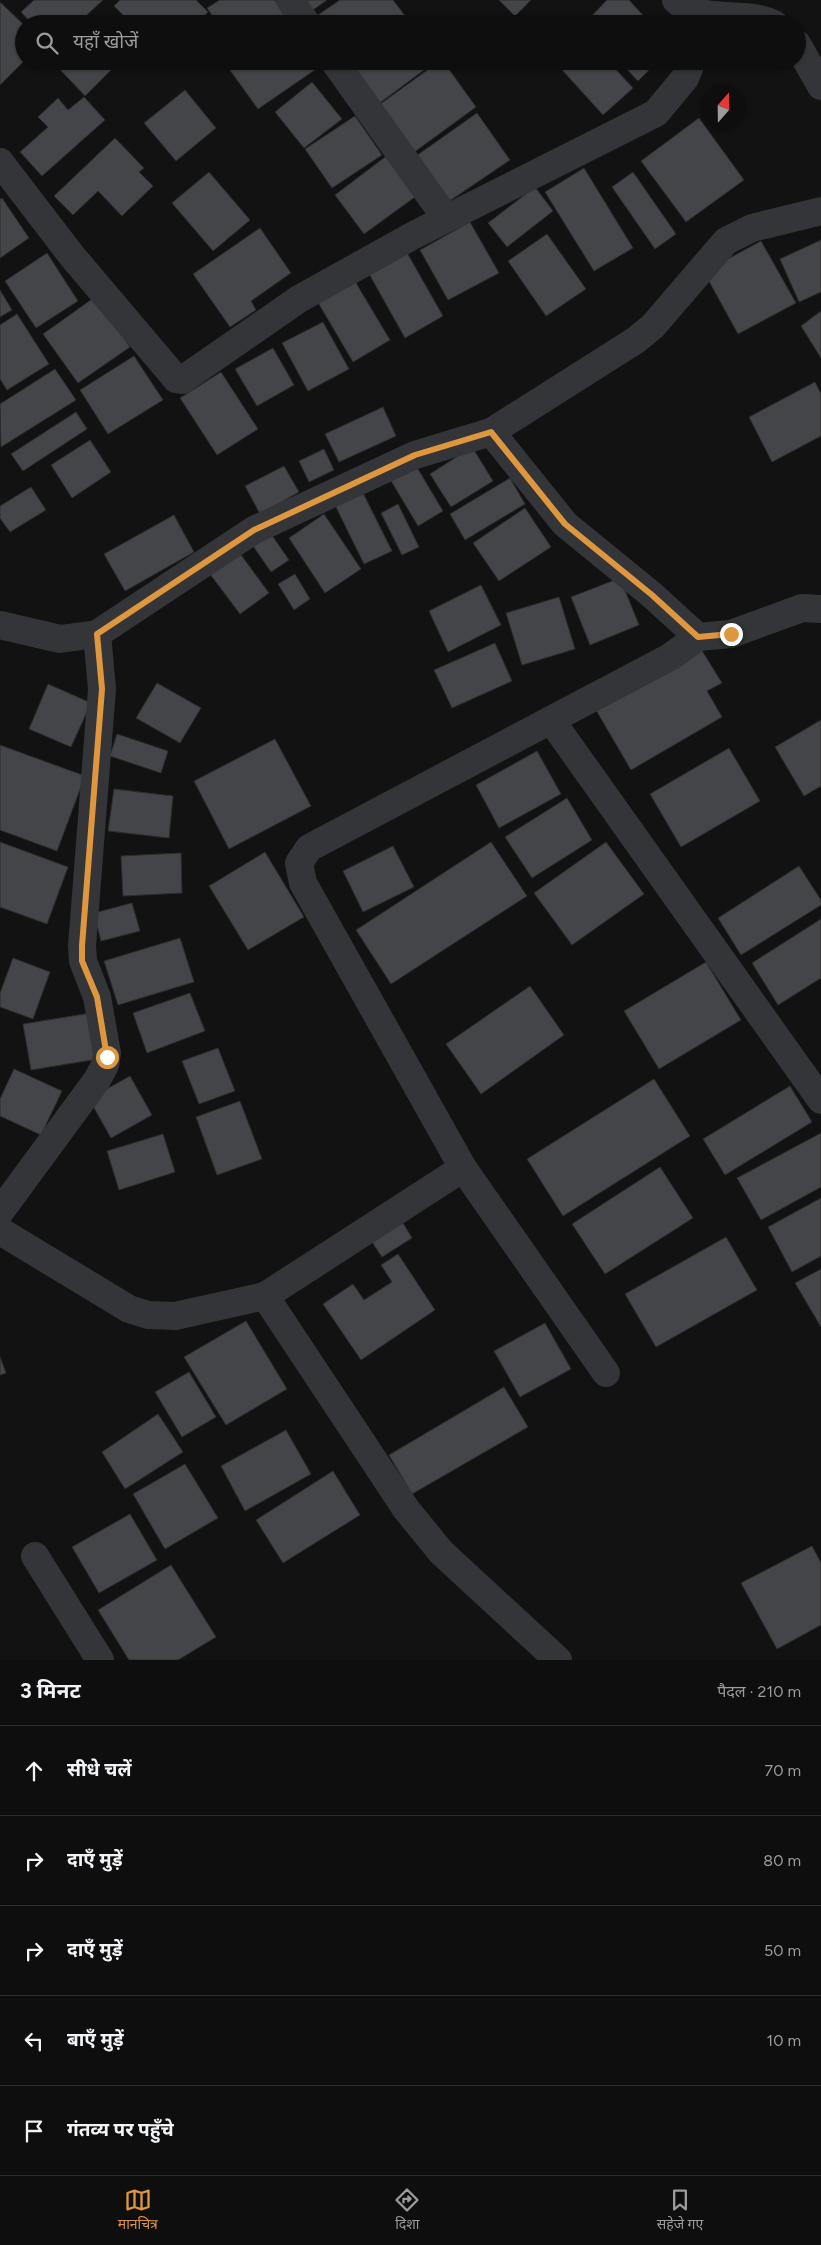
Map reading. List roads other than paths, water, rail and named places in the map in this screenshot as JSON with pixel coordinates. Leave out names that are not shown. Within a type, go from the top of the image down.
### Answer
[{"type":"street","points":[[290,0],[301,15]]},
{"type":"street","points":[[676,0],[698,15]]},
{"type":"street","points":[[806,60],[821,86]]},
{"type":"street","points":[[340,70],[446,218]]},
{"type":"street","points":[[0,162],[72,256],[176,379],[182,380],[299,299],[446,218],[656,113],[685,78],[688,70]]},
{"type":"street","points":[[1,626],[60,639],[97,634],[254,530],[415,455],[491,432],[636,340],[653,326],[726,241],[752,228],[821,211]]},
{"type":"street","points":[[491,432],[565,524],[652,595],[698,637]]},
{"type":"street","points":[[606,1373],[463,1168],[303,882],[299,863],[309,848],[670,657],[698,637],[731,634],[802,608],[821,609]]},
{"type":"street","points":[[0,1212],[97,1080],[107,1057],[97,997],[82,961],[102,689],[97,634]]},
{"type":"street","points":[[551,720],[821,1100]]},
{"type":"street","points":[[0,1231],[129,1309],[148,1315],[174,1316],[265,1296],[463,1168]]},
{"type":"street","points":[[265,1296],[406,1509],[442,1552],[558,1660]]},
{"type":"street","points":[[35,1556],[100,1660]]}]
